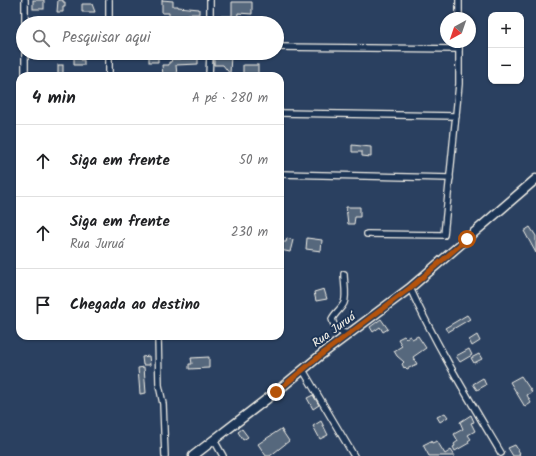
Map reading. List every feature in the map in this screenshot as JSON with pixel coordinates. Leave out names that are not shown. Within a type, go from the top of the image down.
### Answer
[{"type":"street","points":[[25,0],[25,16]]},
{"type":"street","points":[[109,0],[109,16]]},
{"type":"street","points":[[210,0],[210,16]]},
{"type":"street","points":[[459,0],[459,12]]},
{"type":"street","points":[[284,47],[459,49],[460,84],[444,235],[367,234]]},
{"type":"street","points":[[25,60],[25,72]]},
{"type":"street","points":[[109,60],[109,72]]},
{"type":"street","points":[[210,60],[210,72]]},
{"type":"street","points":[[284,113],[456,116]]},
{"type":"street","points":[[284,174],[450,178]]},
{"type":"street","name":"Rua Juruá","points":[[193,456],[276,392],[322,354],[410,288],[536,179]]},
{"type":"street","points":[[344,274],[345,300],[332,319],[335,328],[341,332],[349,334]]},
{"type":"street","points":[[410,288],[420,310],[501,453]]},
{"type":"street","points":[[158,340],[159,385],[163,404],[165,456]]},
{"type":"street","points":[[303,370],[354,456]]},
{"type":"street","points":[[214,440],[224,456]]},
{"type":"building","points":[[33,0],[44,0],[44,9],[33,9]]},
{"type":"building","points":[[58,0],[63,0],[63,2],[65,2],[63,12],[57,12]]},
{"type":"building","points":[[162,0],[173,1],[173,6],[199,9],[199,14],[188,14],[188,16],[169,16],[169,13],[162,13]]},
{"type":"building","points":[[232,2],[252,2],[252,14],[238,13],[238,16],[232,16]]},
{"type":"building","points":[[82,4],[92,4],[95,12],[82,12]]},
{"type":"building","points":[[74,60],[84,60],[84,65],[74,65]]},
{"type":"building","points":[[149,60],[158,60],[158,62],[149,62]]},
{"type":"building","points":[[172,60],[198,60],[198,64],[176,65],[177,72],[163,72],[162,65],[169,65],[169,62],[171,62]]},
{"type":"building","points":[[214,60],[231,60],[230,72],[223,65],[214,65]]},
{"type":"building","points":[[58,65],[63,65],[63,72],[58,72]]},
{"type":"building","points":[[243,65],[258,65],[258,72],[243,72]]},
{"type":"building","points":[[352,145],[371,147],[371,157],[362,156],[362,152],[352,152]]},
{"type":"building","points":[[346,207],[360,207],[360,217],[355,217],[354,224],[348,224]]},
{"type":"building","points":[[530,227],[536,236],[536,253],[524,231]]},
{"type":"building","points":[[287,238],[293,240],[290,252],[284,251],[284,242],[286,242]]},
{"type":"building","points":[[307,238],[322,240],[321,251],[306,249]]},
{"type":"building","points":[[324,289],[327,299],[316,301],[314,292]]},
{"type":"building","points":[[467,315],[470,319],[448,332],[445,328]]},
{"type":"building","points":[[381,319],[388,329],[383,332],[380,327],[373,332],[370,327]]},
{"type":"building","points":[[477,335],[480,341],[472,346],[469,340]]},
{"type":"building","points":[[404,336],[406,338],[410,336],[412,339],[418,336],[426,348],[413,357],[417,364],[407,369],[405,367],[404,368],[402,364],[404,362],[394,351],[402,346],[398,339]]},
{"type":"building","points":[[469,349],[472,355],[460,362],[456,356]]},
{"type":"building","points":[[479,354],[482,359],[474,363],[471,358]]},
{"type":"building","points":[[149,356],[150,365],[143,365],[142,357]]},
{"type":"building","points":[[209,357],[209,368],[189,369],[189,364],[192,364],[191,358]]},
{"type":"building","points":[[144,367],[146,393],[140,394],[138,368]]},
{"type":"building","points":[[521,376],[532,392],[527,395],[531,403],[525,407],[510,382]]},
{"type":"building","points":[[483,378],[486,385],[477,390],[473,384]]},
{"type":"building","points":[[313,395],[319,405],[313,409],[307,398]]},
{"type":"building","points":[[445,413],[448,417],[440,422],[437,417]]},
{"type":"building","points":[[471,415],[474,422],[471,423],[475,431],[468,435],[471,439],[468,441],[469,443],[455,451],[453,447],[458,441],[454,434],[463,429],[460,422]]},
{"type":"building","points":[[321,421],[328,435],[320,439],[313,426]]},
{"type":"building","points":[[242,429],[248,437],[243,440],[238,432]]},
{"type":"building","points":[[281,429],[289,441],[270,456],[266,456],[258,444]]},
{"type":"building","points":[[431,441],[432,443],[437,441],[445,454],[451,450],[455,456],[429,456],[423,445]]},
{"type":"building","points":[[515,445],[520,453],[520,456],[513,456],[508,448]]},
{"type":"route","points":[[276,392],[322,354],[410,288],[467,239]]}]
